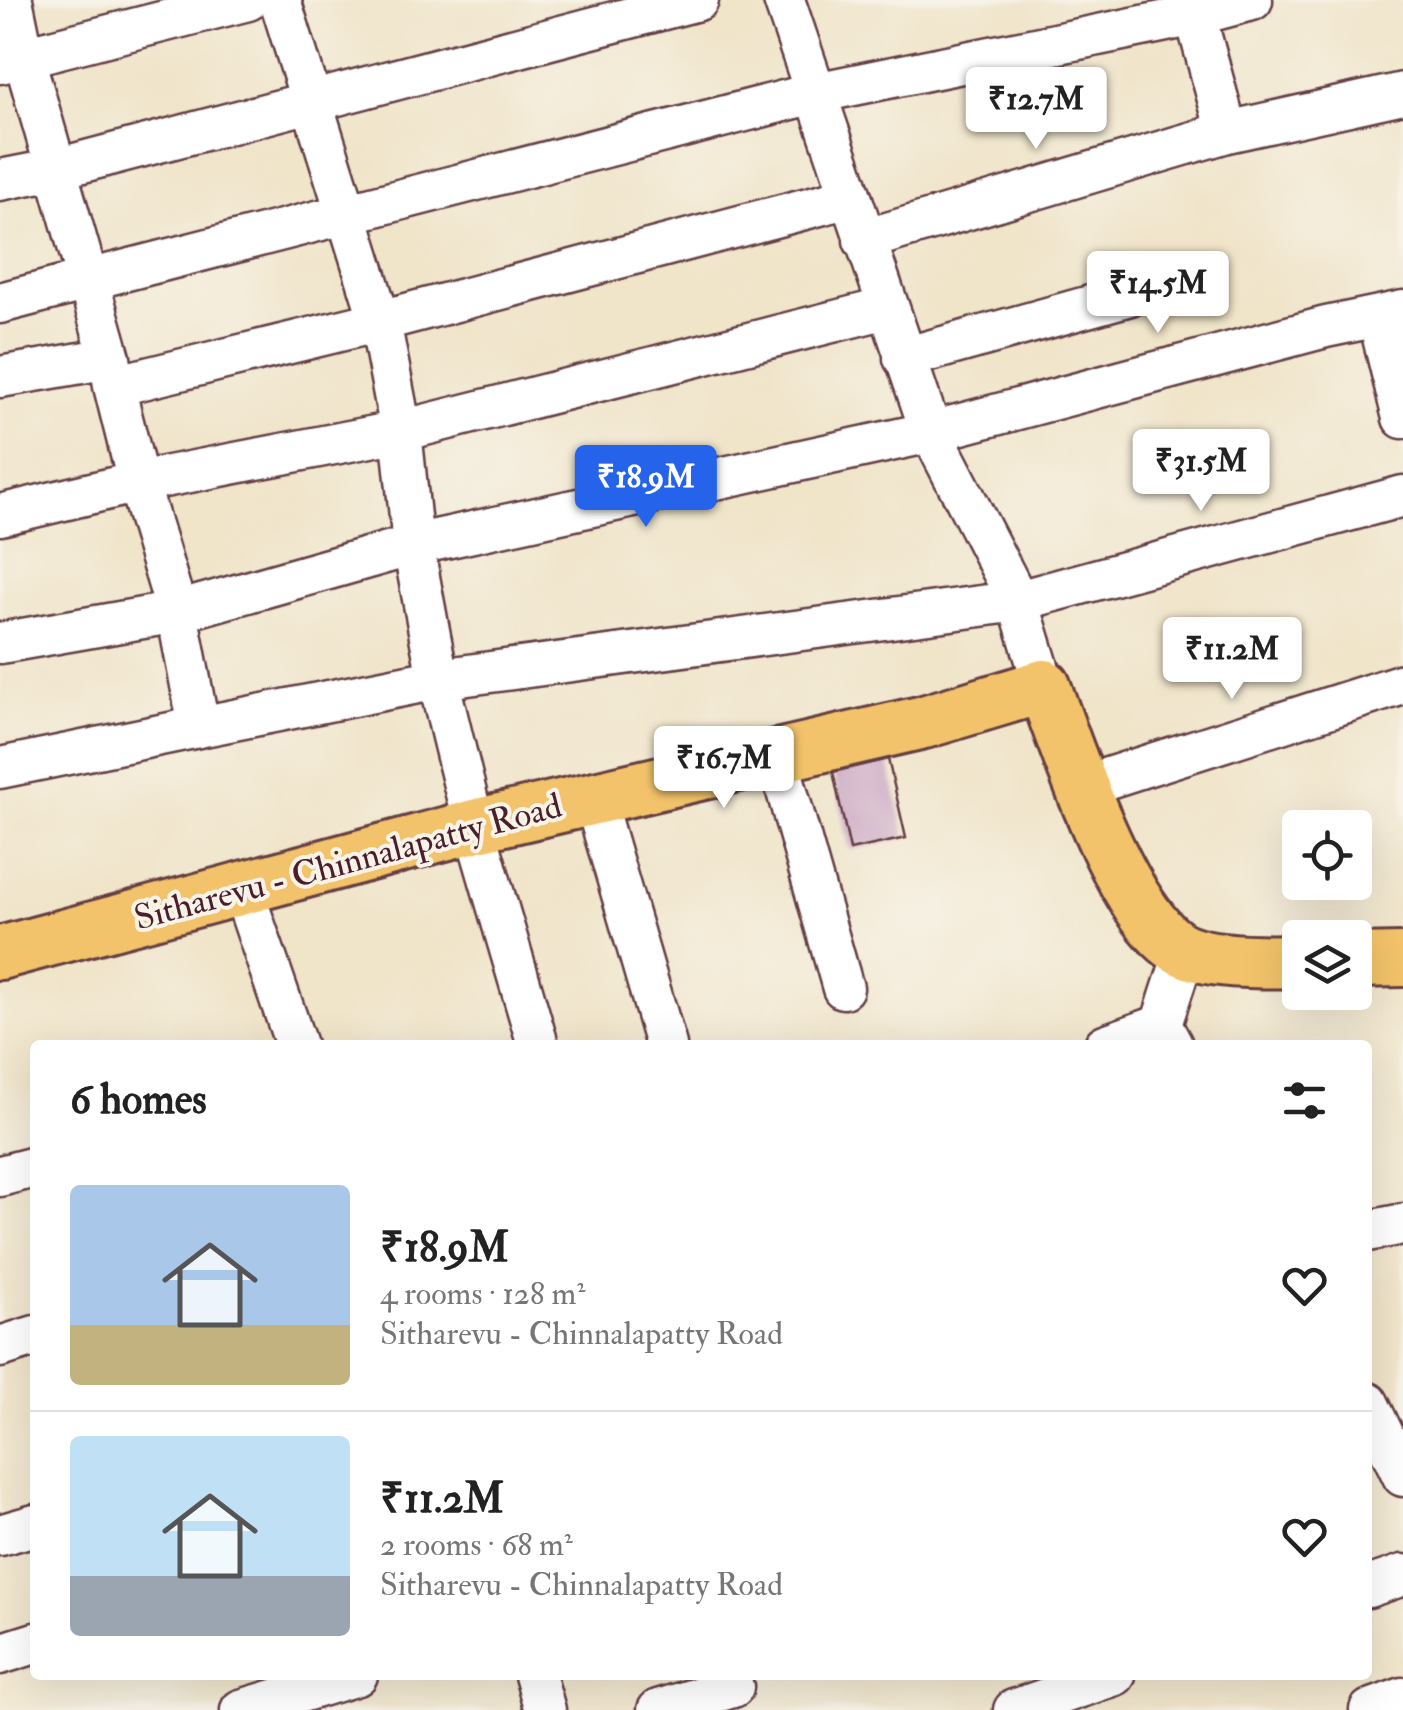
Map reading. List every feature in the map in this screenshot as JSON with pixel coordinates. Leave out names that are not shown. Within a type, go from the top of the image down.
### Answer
[{"type":"main road","name":"Sitharevu - Chinnalapatty Road","points":[[0,952],[474,826],[924,722],[1044,686]]},
{"type":"main road","points":[[1044,686],[1126,886],[1156,930],[1186,951],[1252,962],[1282,962]]},
{"type":"main road","points":[[1372,961],[1403,960]]},
{"type":"street","points":[[12,0],[12,60],[56,169],[88,280],[138,482],[177,612],[199,727]]},
{"type":"street","points":[[12,60],[248,0]]},
{"type":"street","points":[[280,0],[380,321],[401,432],[413,546],[438,679],[474,826],[537,1040]]},
{"type":"street","points":[[0,180],[56,169],[698,0]]},
{"type":"street","points":[[0,303],[815,93],[1193,8],[1252,0]]},
{"type":"street","points":[[797,4],[815,93],[904,358],[931,432],[1018,601],[1044,686]]},
{"type":"street","points":[[1193,8],[1227,132]]},
{"type":"street","points":[[864,240],[1227,132],[1403,92]]},
{"type":"street","points":[[0,377],[112,372],[380,321],[850,196]]},
{"type":"street","points":[[904,358],[1180,281]]},
{"type":"street","points":[[0,515],[138,482],[401,432],[887,308]]},
{"type":"street","points":[[0,643],[177,612],[413,546],[931,432],[1326,327],[1391,314],[1403,418]]},
{"type":"street","points":[[0,768],[438,679],[1018,601],[1403,496]]},
{"type":"street","points":[[1083,786],[1403,684]]},
{"type":"street","points":[[777,756],[844,988]]},
{"type":"street","points":[[594,798],[665,1040]]},
{"type":"street","points":[[242,888],[294,1040]]},
{"type":"street","points":[[1136,1040],[1166,1035],[1186,951]]},
{"type":"street","points":[[0,1176],[30,1168]]},
{"type":"street","points":[[1372,1229],[1403,1224]]},
{"type":"street","points":[[1372,1415],[1388,1465]]},
{"type":"street","points":[[0,1535],[30,1527]]},
{"type":"street","points":[[1372,1587],[1403,1575]]},
{"type":"street","points":[[0,1654],[30,1645]]},
{"type":"street","points":[[241,1710],[340,1680]]},
{"type":"street","points":[[536,1680],[545,1710]]},
{"type":"street","points":[[658,1710],[741,1680]]},
{"type":"street","points":[[1014,1710],[1101,1680]]},
{"type":"street","points":[[1370,1710],[1403,1698]]},
{"type":"building","points":[[888,759],[906,838],[850,850],[833,772]]}]
